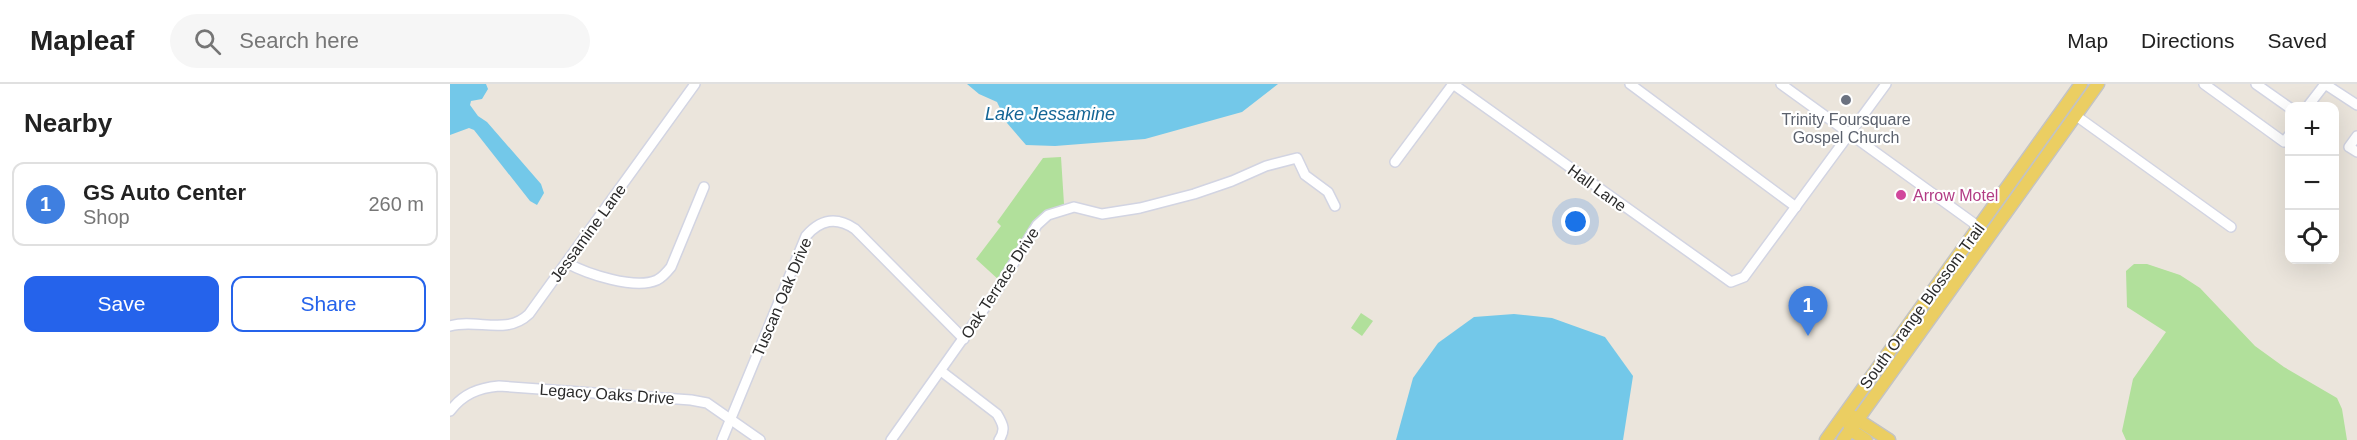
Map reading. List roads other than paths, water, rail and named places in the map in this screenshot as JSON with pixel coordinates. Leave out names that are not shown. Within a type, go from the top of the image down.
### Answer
[{"type":"main road","name":"South Orange Blossom Trail","points":[[1847,435],[2098,84]]},
{"type":"main road","name":"South Orange Blossom Trail","points":[[1826,440],[2079,87]]},
{"type":"main road","points":[[2075,115],[2073,109],[2079,87]]},
{"type":"main road","points":[[2057,118],[2060,124],[2057,141]]},
{"type":"main road","points":[[1866,440],[1847,435],[1845,414],[1859,419],[1889,440]]},
{"type":"street","name":"Jessamine Lane","points":[[450,326],[468,323],[497,326],[521,322],[567,263],[695,84]]},
{"type":"street","points":[[1395,162],[1453,84]]},
{"type":"street","name":"Hall Lane","points":[[1453,84],[1731,282],[1744,277],[1796,207]]},
{"type":"street","points":[[1630,84],[1796,207],[1886,84]]},
{"type":"street","points":[[1781,84],[1979,227]]},
{"type":"street","points":[[2204,84],[2284,142],[2285,140]]},
{"type":"street","points":[[2256,84],[2285,105]]},
{"type":"street","points":[[2311,102],[2325,84],[2357,105]]},
{"type":"street","points":[[2075,115],[2231,227]]},
{"type":"street","points":[[2353,150],[2357,136]]},
{"type":"street","name":"Oak Terrace Drive","points":[[891,440],[996,292],[1037,225],[1048,215],[1074,207],[1102,214],[1140,208],[1232,182],[1266,165],[1298,158],[1305,175],[1328,192],[1335,206]]},
{"type":"street","points":[[567,263],[584,273],[604,279],[644,282],[657,280],[671,267],[704,187]]},
{"type":"street","name":"Tuscan Oak Drive","points":[[731,419],[806,236],[815,226],[826,221],[837,220],[855,230],[964,339]]},
{"type":"street","points":[[940,371],[987,404],[997,414],[1003,424],[1003,434],[999,440]]},
{"type":"street","name":"Legacy Oaks Drive","points":[[450,411],[471,392],[498,386],[691,400],[707,403],[760,440]]},
{"type":"street","points":[[722,440],[731,419]]},
{"type":"water","points":[[450,84],[486,84],[488,89],[482,99],[471,101],[470,105],[541,184],[544,193],[537,205],[530,201],[474,130],[469,128],[450,135]]},
{"type":"water","name":"Lake Jessamine","points":[[967,84],[1278,84],[1242,112],[1145,139],[1055,146],[1026,145],[1007,123],[997,102],[979,94]]},
{"type":"water","points":[[1514,314],[1552,318],[1605,337],[1633,376],[1623,440],[1396,440],[1413,378],[1438,343],[1474,317]]},
{"type":"place","name":"Trinity Foursquare Gospel Church","points":[[1846,100]]},
{"type":"place","name":"Arrow Motel","points":[[1901,195]]},
{"type":"place","name":"GS Auto Center","points":[[1808,336]]}]
